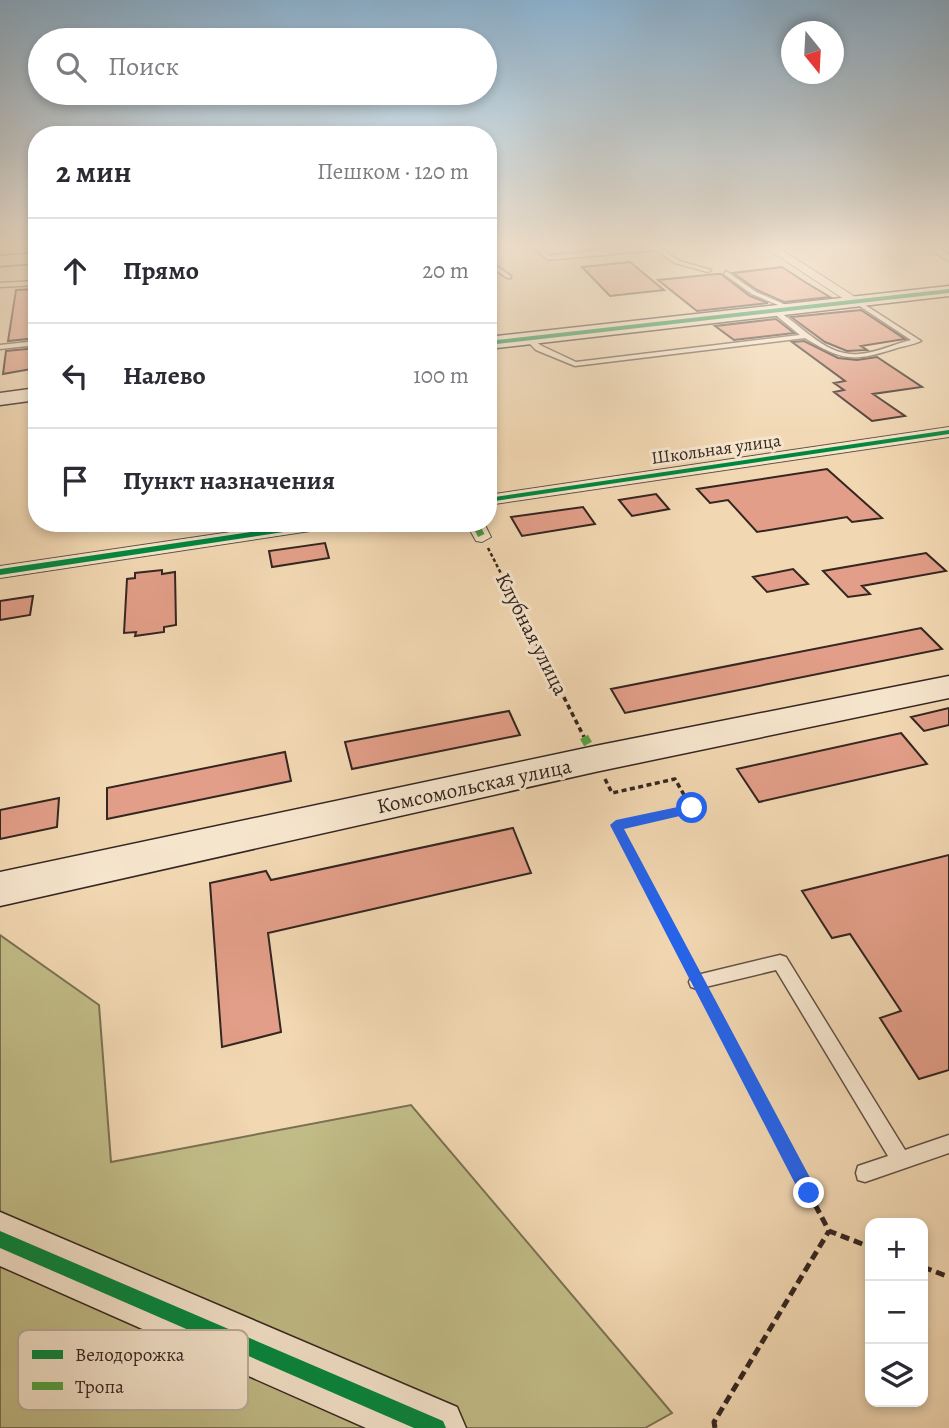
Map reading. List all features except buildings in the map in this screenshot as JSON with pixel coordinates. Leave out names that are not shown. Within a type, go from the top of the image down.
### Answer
[{"type":"street","points":[[497,342],[742,315]]},
{"type":"street","points":[[0,399],[28,395]]},
{"type":"street","name":"Школьная улица","points":[[497,499],[949,432]]},
{"type":"street","points":[[0,572],[269,532]]},
{"type":"street","name":"Комсомольская улица","points":[[0,889],[595,759],[949,687]]},
{"type":"street","points":[[0,1239],[210,1330]]},
{"type":"street","points":[[248,1347],[436,1428]]},
{"type":"lane","points":[[787,315],[806,335],[831,352],[854,359],[881,352],[889,346],[917,341],[876,315]]},
{"type":"lane","points":[[528,339],[539,348],[575,364],[806,335]]},
{"type":"lane","points":[[0,347],[28,344]]},
{"type":"lane","points":[[697,982],[780,962],[901,1160]]},
{"type":"lane","points":[[864,1173],[949,1144]]},
{"type":"path","points":[[601,771],[612,793],[676,779],[692,808],[616,825],[829,1231],[865,1245]]},
{"type":"path","points":[[715,1428],[714,1422],[829,1231]]},
{"type":"path","points":[[928,1269],[949,1277]]},
{"type":"shaded area","points":[[0,935],[99,1005],[111,1162],[411,1105],[672,1413],[645,1428],[0,1428]]},
{"type":"marked path","points":[[480,532],[482,537]]},
{"type":"marked path","points":[[584,737],[588,744]]},
{"type":"cycle path","points":[[497,342],[739,315]]},
{"type":"cycle path","points":[[497,499],[949,432]]},
{"type":"cycle path","points":[[0,572],[269,532]]},
{"type":"cycle path","points":[[0,1239],[210,1330]]},
{"type":"cycle path","points":[[248,1347],[436,1428]]},
{"type":"route","points":[[692,808],[616,825],[809,1193]]}]
